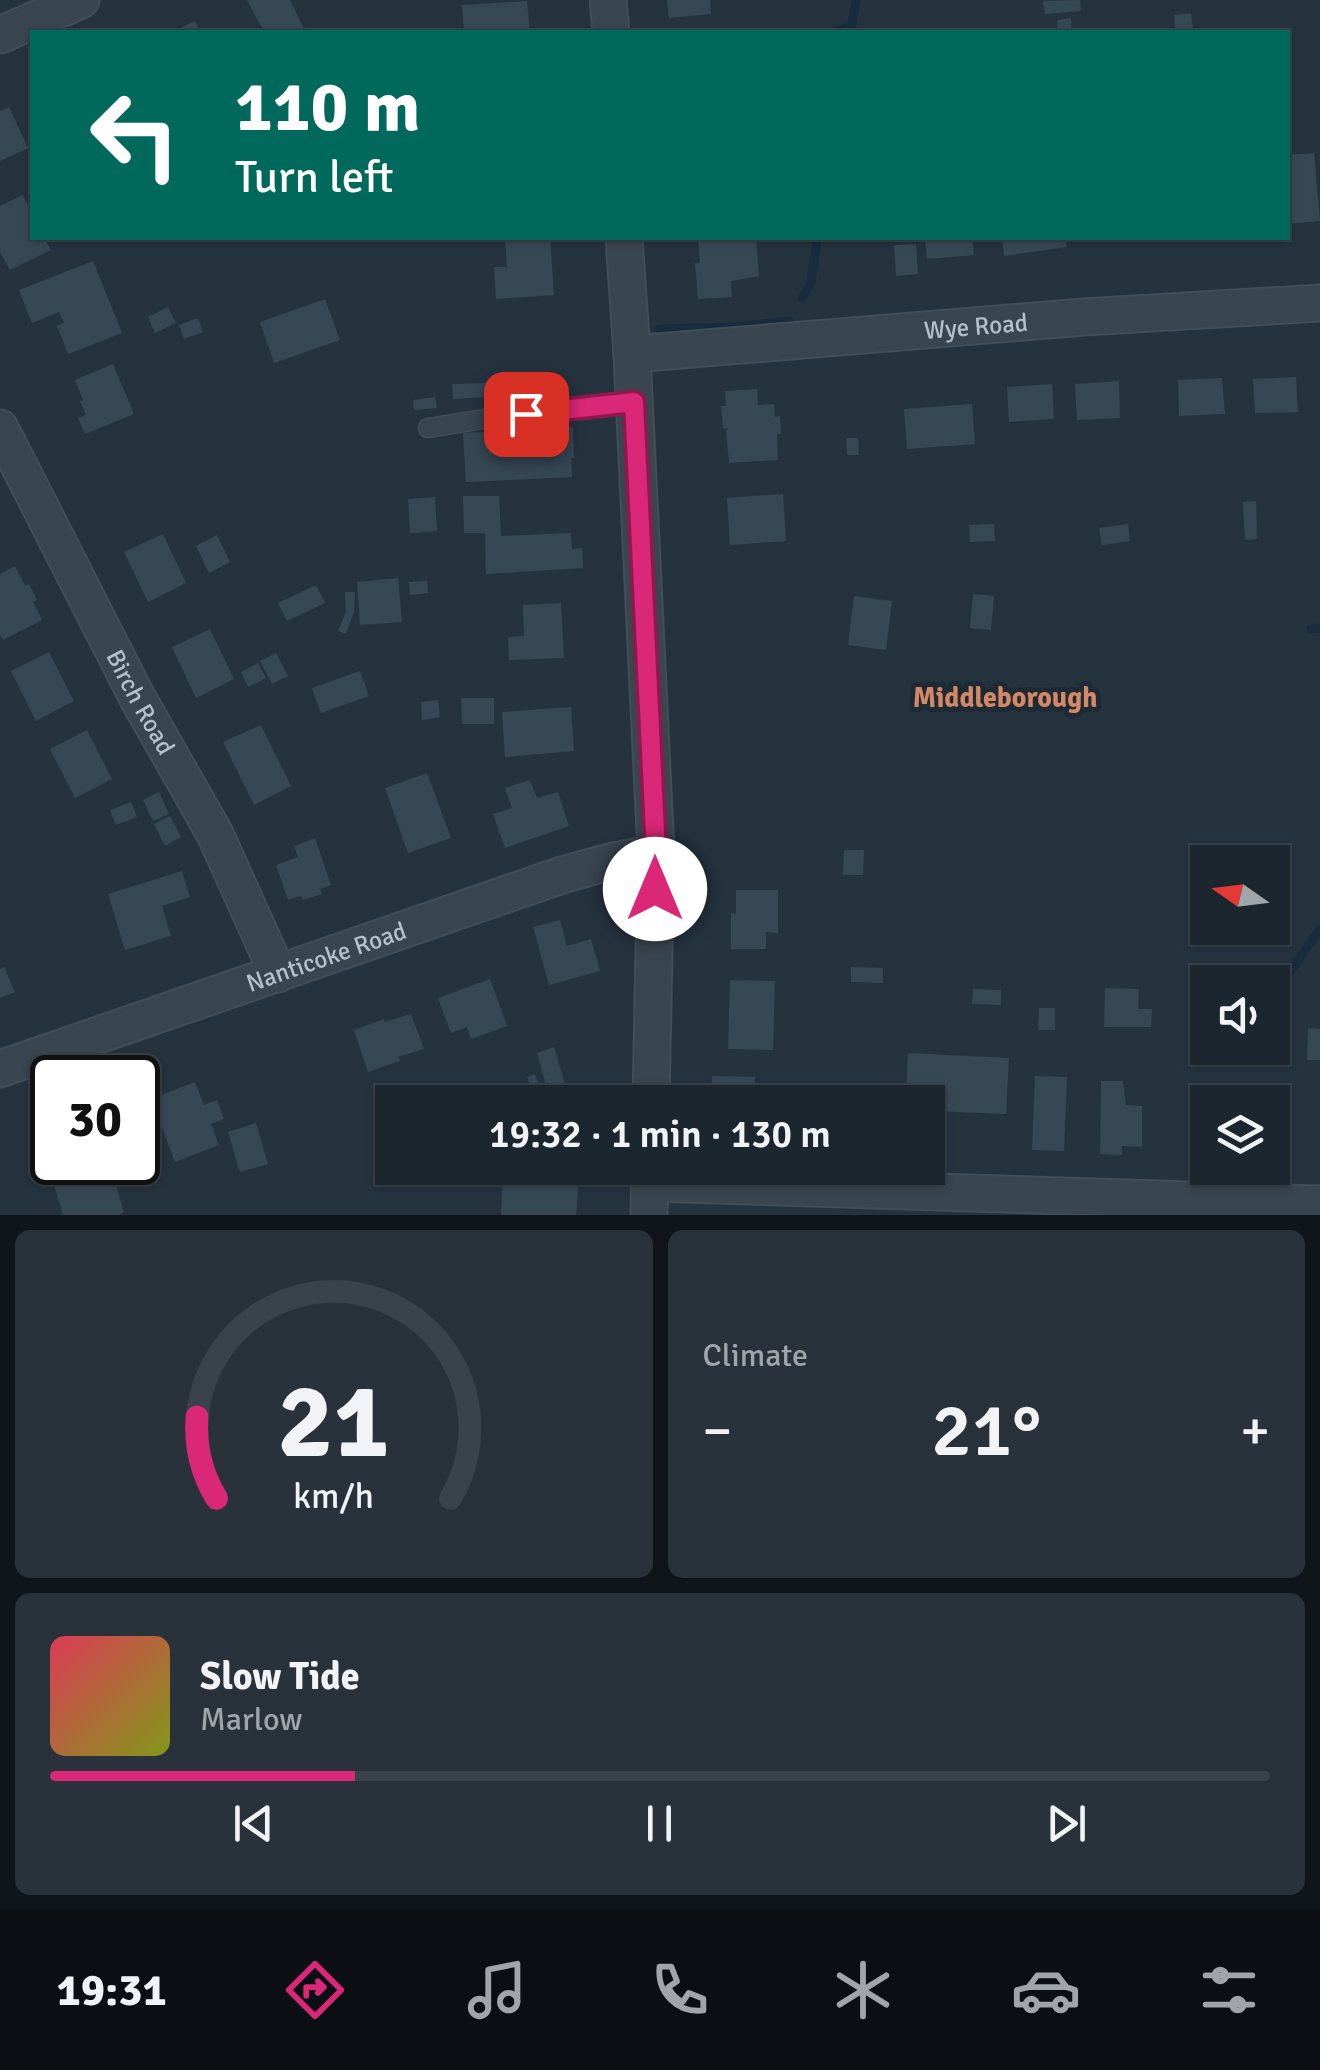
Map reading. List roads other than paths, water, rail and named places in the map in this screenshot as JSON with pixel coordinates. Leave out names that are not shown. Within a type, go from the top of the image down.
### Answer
[{"type":"street","points":[[0,35],[82,0]]},
{"type":"street","points":[[608,0],[610,30]]},
{"type":"street","points":[[624,240],[656,853],[651,1085]]},
{"type":"street","name":"Wye Road","points":[[632,354],[1084,316],[1320,303]]},
{"type":"street","name":"Birch Road","points":[[0,428],[137,698],[215,834],[278,974]]},
{"type":"street","name":"Nanticoke Road","points":[[0,1069],[562,875],[656,853]]},
{"type":"street","points":[[650,1188],[1320,1204]]},
{"type":"lane","points":[[428,428],[634,402]]},
{"type":"waterway","points":[[841,30],[852,25],[856,0]]},
{"type":"waterway","points":[[802,298],[811,283],[817,240]]},
{"type":"waterway","points":[[659,329],[789,321]]},
{"type":"waterway","points":[[1311,629],[1320,628]]},
{"type":"waterway","points":[[1291,970],[1320,929]]},
{"type":"district","name":"Middleborough","points":[[1005,697]]}]
